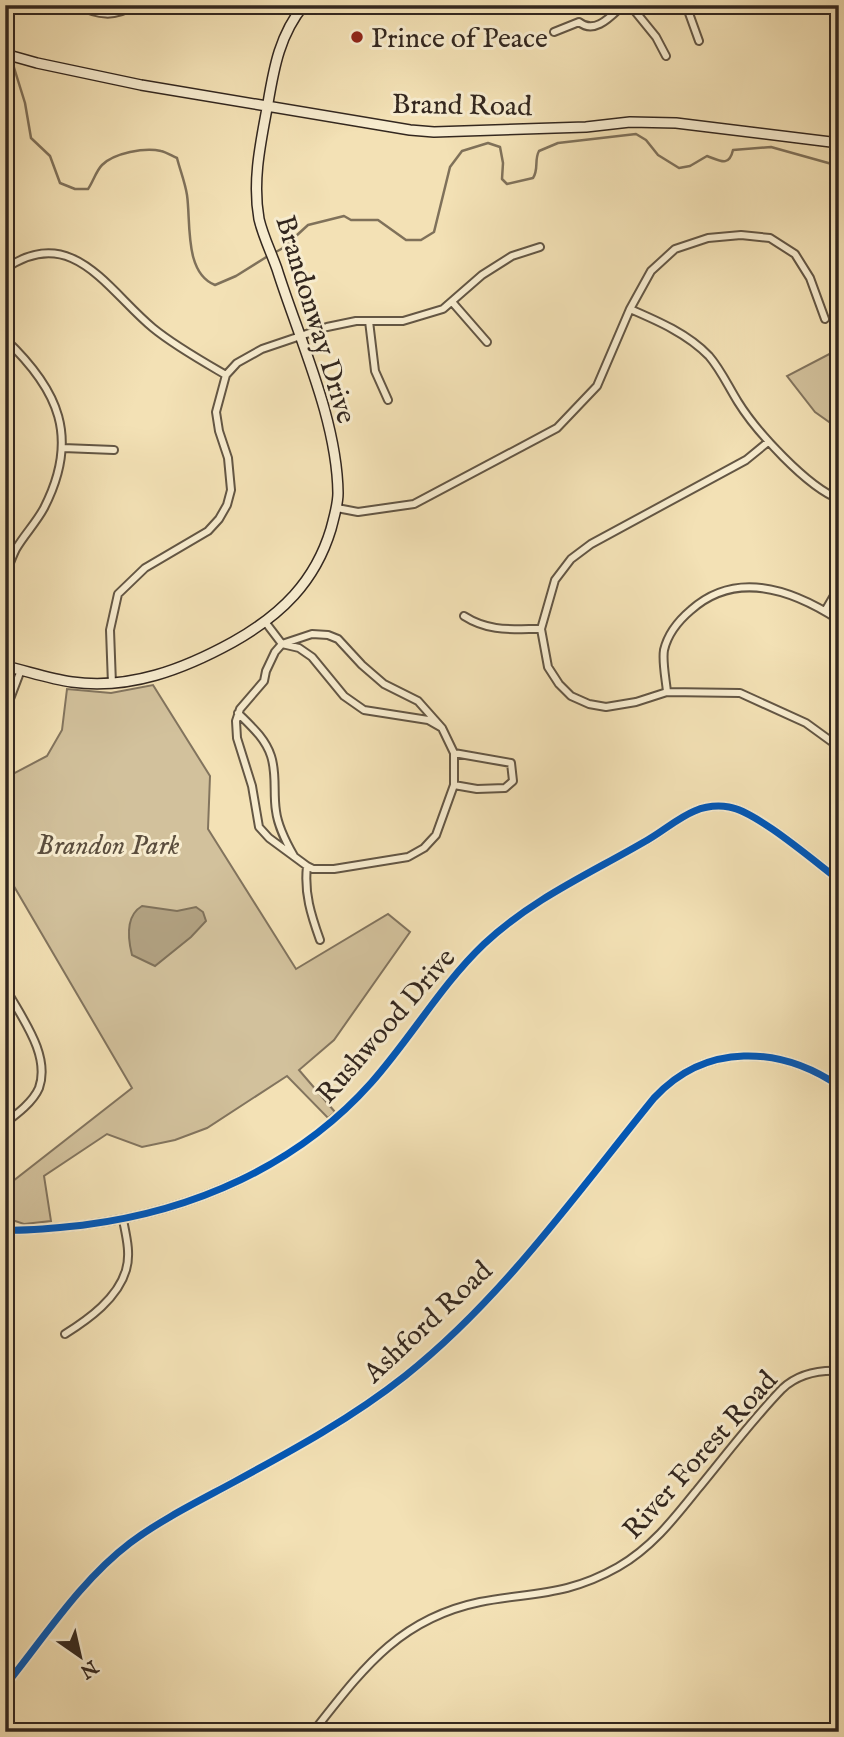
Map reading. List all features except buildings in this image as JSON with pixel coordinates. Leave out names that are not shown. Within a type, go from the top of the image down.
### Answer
[{"type":"street","points":[[77,5],[97,14],[108,15],[134,5]]},
{"type":"street","points":[[554,32],[579,22],[588,27],[596,26],[623,5]]},
{"type":"street","points":[[630,5],[656,37],[666,56]]},
{"type":"street","points":[[686,5],[699,41]]},
{"type":"street","name":"Brandonway Drive","points":[[5,666],[73,682],[112,684],[144,680],[202,659],[266,623],[313,572],[326,547],[337,508],[338,492],[329,422],[259,219],[256,179],[276,61],[287,29],[302,6]]},
{"type":"street","name":"Brand Road","points":[[5,54],[141,86],[433,132],[676,122],[839,143]]},
{"type":"street","points":[[337,508],[358,512],[414,504],[557,428],[597,386],[630,309],[651,271],[675,249],[708,238],[741,235],[770,238],[795,254],[810,278],[825,318]]},
{"type":"street","points":[[112,684],[110,630],[118,594],[145,568],[208,531],[227,505],[231,489],[228,458],[216,412],[226,375],[237,363],[262,349],[327,327],[356,321],[403,321],[443,309],[482,275],[512,256],[540,247]]},
{"type":"street","points":[[5,269],[42,253],[72,256],[97,272],[131,309],[156,331],[226,375]]},
{"type":"street","points":[[453,303],[486,342]]},
{"type":"street","points":[[630,309],[693,341],[723,375],[738,402],[768,442],[808,478],[839,499]]},
{"type":"street","points":[[369,321],[375,371],[388,400]]},
{"type":"street","points":[[5,338],[41,379],[56,408],[63,448],[44,508],[16,549],[5,574]]},
{"type":"street","points":[[768,442],[746,460],[592,544],[571,559],[555,580],[541,629],[548,667],[571,696],[589,704],[606,707],[636,702],[667,692],[740,693],[806,723],[839,747]]},
{"type":"street","points":[[63,448],[114,450]]},
{"type":"street","points":[[667,692],[664,651],[676,624],[697,604],[718,593],[743,586],[769,588],[825,611],[839,620]]},
{"type":"street","points":[[825,611],[839,587]]},
{"type":"street","points":[[464,616],[479,625],[496,629],[541,629]]},
{"type":"street","points":[[266,623],[282,643],[299,648],[312,657],[344,696],[364,710],[428,720],[442,728]]},
{"type":"street","points":[[312,634],[338,639],[384,684],[418,701],[442,728],[454,753],[454,785],[436,835],[424,848],[408,857],[334,869],[313,869],[307,866],[269,838],[259,827],[252,786],[237,738],[238,713],[264,681],[266,671],[282,643],[312,634]]},
{"type":"street","points":[[5,712],[21,670]]},
{"type":"street","points":[[238,713],[261,736],[271,757],[275,811],[282,834],[296,858]]},
{"type":"street","points":[[454,753],[511,763],[513,780],[505,788],[467,788],[454,785]]},
{"type":"street","name":"Rushwood Drive","points":[[5,1230],[36,1230],[123,1220],[210,1195],[261,1170],[306,1141],[370,1085],[451,980],[507,923],[543,897],[648,840],[677,818],[703,807],[730,807],[756,818],[839,880]]},
{"type":"street","points":[[307,866],[305,878],[308,909],[320,940]]},
{"type":"street","points":[[5,987],[36,1045],[43,1067],[38,1090],[24,1108],[5,1123]]},
{"type":"street","name":"Ashford Road","points":[[5,1686],[85,1586],[128,1545],[180,1511],[317,1437],[374,1400],[442,1344],[478,1310],[654,1098],[676,1079],[695,1067],[725,1057],[771,1056],[826,1077],[839,1086]]},
{"type":"street","points":[[65,1334],[87,1321],[119,1287],[127,1268],[128,1248],[123,1220]]},
{"type":"street","name":"River Forest Road","points":[[313,1732],[375,1656],[406,1632],[426,1621],[481,1602],[566,1590],[599,1577],[631,1559],[667,1527],[782,1388],[808,1374],[839,1371]]},
{"type":"green space","points":[[839,349],[839,429],[815,412],[787,376]]},
{"type":"green space","name":"Brandon Park","points":[[153,685],[210,776],[208,829],[296,969],[388,914],[410,932],[334,1040],[299,1070],[335,1112],[328,1118],[287,1076],[207,1128],[175,1140],[142,1147],[107,1134],[44,1176],[51,1221],[24,1224],[12,1220],[8,1185],[132,1088],[12,883],[5,878],[5,778],[47,756],[62,730],[67,689],[111,693]]},
{"type":"shaded area","points":[[142,906],[177,911],[196,907],[203,912],[206,921],[155,966],[132,955],[130,922]]},
{"type":"waterway","points":[[5,40],[9,52]]},
{"type":"waterway","points":[[11,58],[25,103],[31,138],[50,156],[60,183],[75,189],[88,189],[100,167],[114,157],[138,151],[163,152],[177,158],[187,195],[191,246],[198,270],[205,279],[215,285],[236,276],[268,256]]},
{"type":"waterway","points":[[274,253],[308,225],[344,216],[351,220],[378,220],[406,240],[421,240],[434,232],[450,167],[462,151],[488,143],[500,147],[502,179],[507,184],[533,178],[539,151],[558,143],[636,134],[646,140],[658,155],[679,168],[690,166],[707,156],[726,161],[733,150],[771,147],[839,166]]},
{"type":"cycle path","points":[[5,1230],[84,1225],[164,1209],[241,1180],[276,1161],[342,1112],[371,1083],[468,960],[502,928],[541,900],[694,811],[716,806],[740,811],[769,827],[839,880]]},
{"type":"cycle path","points":[[5,1686],[79,1592],[130,1543],[168,1518],[343,1420],[405,1376],[440,1346],[506,1280],[654,1098],[674,1080],[697,1067],[720,1059],[744,1056],[768,1057],[793,1063],[839,1086]]},
{"type":"place","name":"Prince of Peace","points":[[357,37]]}]
